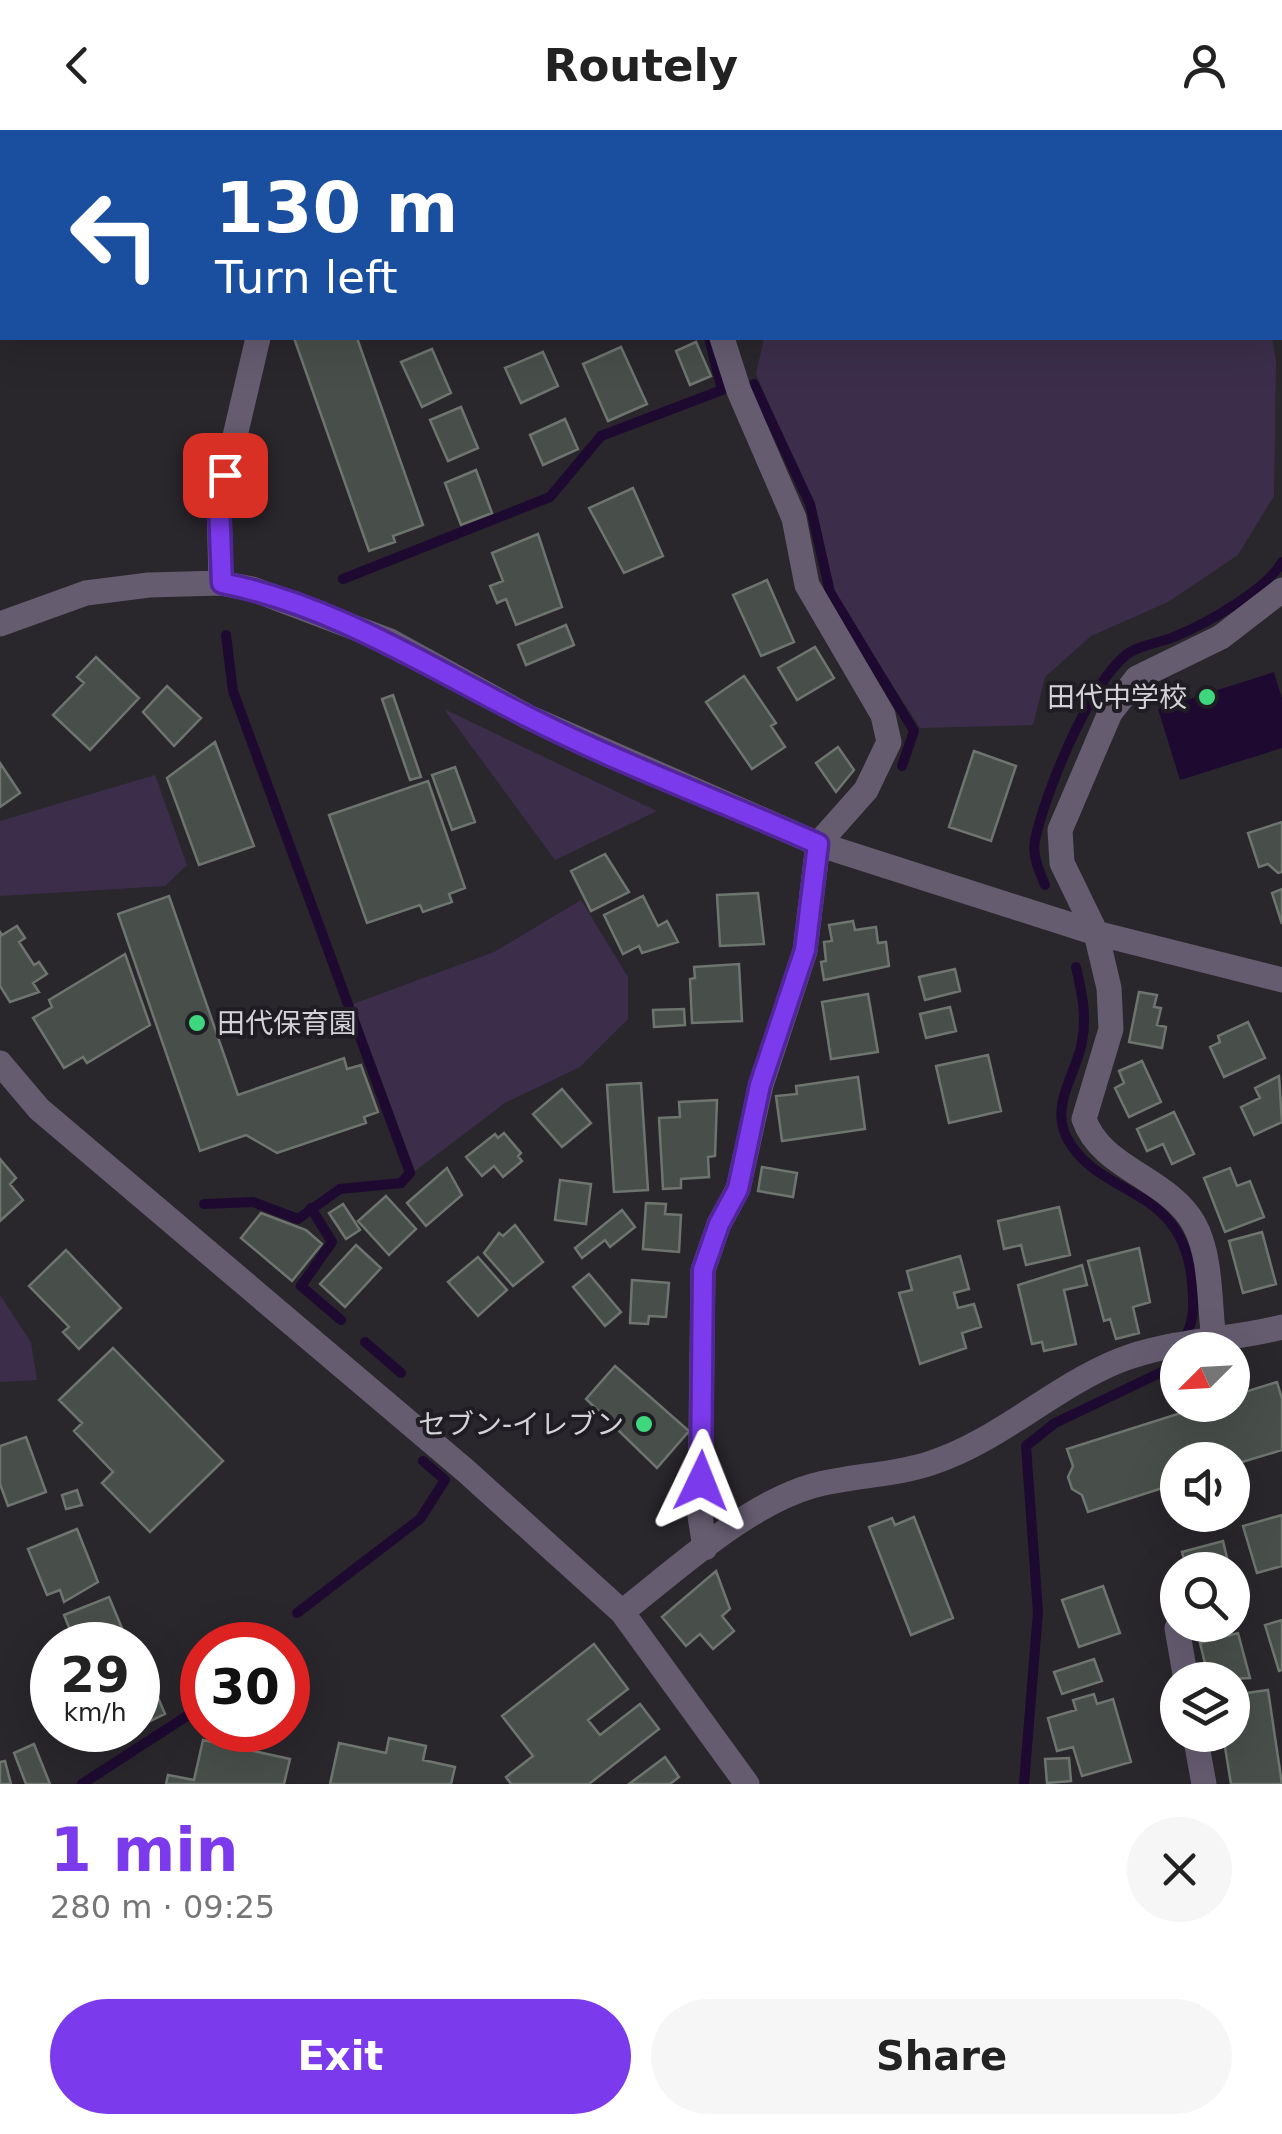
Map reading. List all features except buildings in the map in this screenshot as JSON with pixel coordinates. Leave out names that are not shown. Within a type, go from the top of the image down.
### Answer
[{"type":"street","points":[[222,583],[219,504],[258,340]]},
{"type":"street","points":[[705,1548],[700,1516],[703,1270],[719,1224],[738,1189],[760,1085],[805,950],[818,844],[866,790],[889,742],[883,715],[807,585],[794,518],[739,391],[723,340]]},
{"type":"street","points":[[0,624],[86,594],[149,585],[222,583],[252,589],[390,641],[528,717],[818,844],[1096,933],[1282,980]]},
{"type":"street","points":[[1213,1332],[1202,1246],[1195,1225],[1179,1204],[1099,1146],[1084,1119],[1110,1029],[1109,988],[1096,933],[1062,864],[1060,830],[1110,713],[1136,678],[1220,637],[1282,590]]},
{"type":"street","points":[[0,1064],[39,1109],[466,1471],[622,1612],[747,1784]]},
{"type":"street","points":[[1250,1334],[1282,1328]]},
{"type":"street","points":[[622,1612],[705,1548],[764,1509],[810,1486],[932,1463],[987,1436],[1057,1390],[1122,1359],[1160,1350]]},
{"type":"street","points":[[1199,1752],[1204,1784]]},
{"type":"shaded area","points":[[764,340],[1272,340],[1276,361],[1274,496],[1238,555],[1168,602],[1091,636],[1045,677],[1033,725],[920,728],[834,594],[812,508],[756,374]]},
{"type":"shaded area","points":[[1274,672],[1282,699],[1282,748],[1180,780],[1158,709]]},
{"type":"shaded area","points":[[444,709],[657,811],[555,860]]},
{"type":"shaded area","points":[[155,775],[187,865],[165,886],[0,896],[0,821]]},
{"type":"shaded area","points":[[581,900],[628,977],[628,1019],[580,1067],[505,1103],[415,1171],[353,1004],[494,952]]},
{"type":"shaded area","points":[[0,1295],[31,1342],[37,1380],[0,1382]]},
{"type":"waterway","points":[[343,579],[550,497],[601,436],[722,390],[710,340]]},
{"type":"waterway","points":[[754,384],[810,504],[830,592],[914,731],[902,766]]},
{"type":"waterway","points":[[1045,885],[1034,852],[1040,820],[1070,741],[1112,670],[1131,652],[1189,630],[1235,605],[1282,562]]},
{"type":"waterway","points":[[204,1204],[253,1202],[298,1219],[340,1189],[401,1183],[410,1173],[233,691],[226,635]]},
{"type":"waterway","points":[[1076,967],[1083,1032],[1063,1101],[1063,1125],[1081,1158],[1157,1209],[1173,1226],[1185,1250],[1192,1282],[1193,1312],[1187,1332]]},
{"type":"waterway","points":[[311,1208],[332,1242],[301,1286],[341,1320]]},
{"type":"waterway","points":[[365,1342],[401,1373]]},
{"type":"waterway","points":[[1024,1784],[1038,1612],[1026,1446],[1055,1423],[1160,1373]]},
{"type":"waterway","points":[[297,1613],[420,1519],[445,1480],[423,1461]]},
{"type":"waterway","points":[[82,1784],[180,1720]]},
{"type":"place","name":"田代中学校","points":[[1207,697]]},
{"type":"place","name":"田代保育園","points":[[197,1023]]},
{"type":"place","name":"セブン-イレブン","points":[[644,1424]]},
{"type":"route","points":[[225,475],[219,504],[222,583],[252,589],[390,641],[528,717],[818,844],[805,950],[760,1085],[738,1189],[719,1224],[703,1270],[701,1481]]}]
